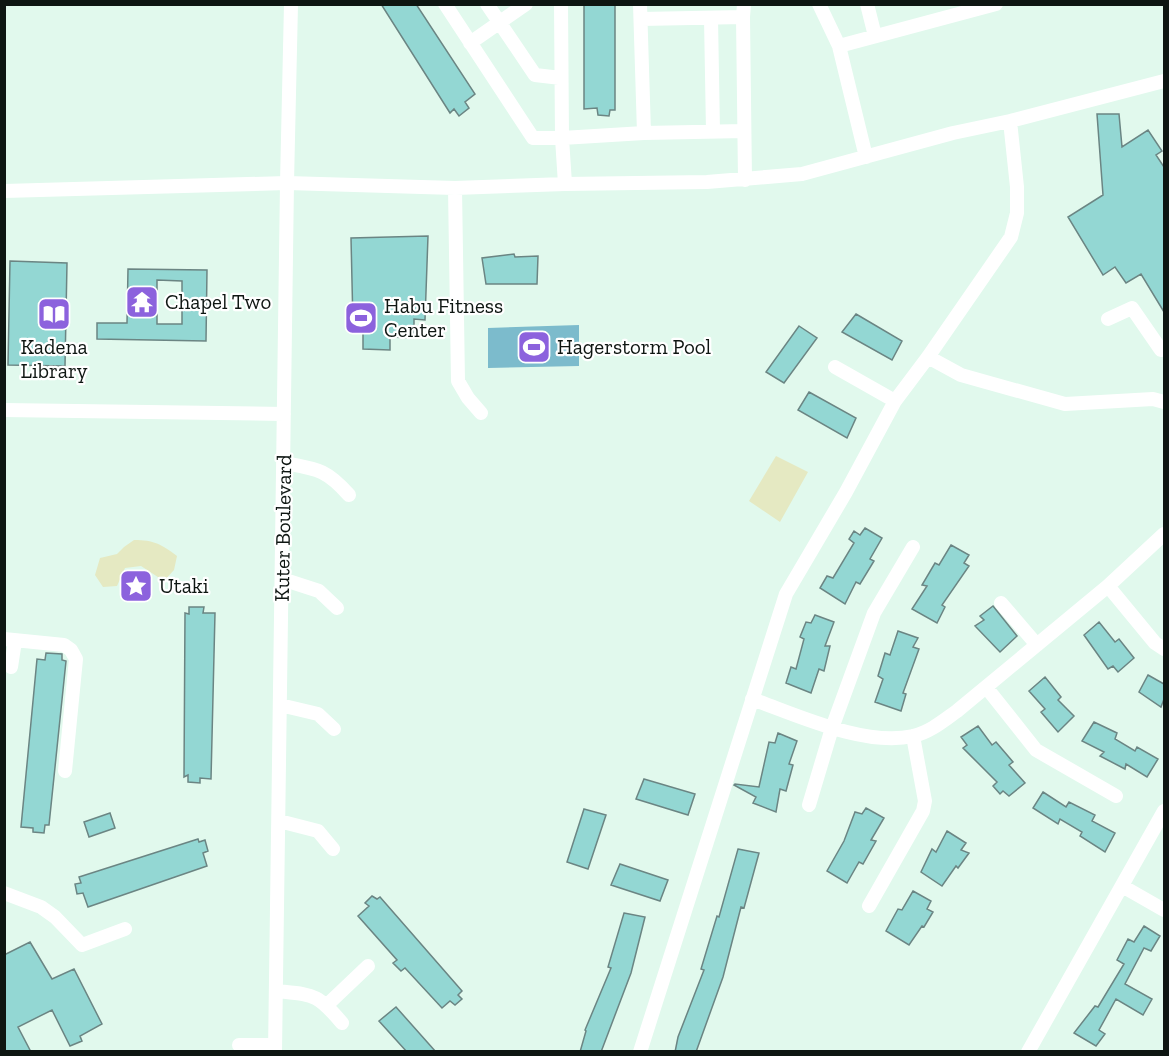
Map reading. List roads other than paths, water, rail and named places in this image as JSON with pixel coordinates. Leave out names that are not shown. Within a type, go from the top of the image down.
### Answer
[{"type":"street","name":"Kuter Boulevard","points":[[275,1048],[286,183],[291,4]]},
{"type":"street","points":[[445,4],[533,138],[744,131]]},
{"type":"street","points":[[487,4],[535,75],[561,78]]},
{"type":"street","points":[[470,43],[525,4]]},
{"type":"street","points":[[561,4],[562,138],[565,183]]},
{"type":"street","points":[[640,4],[644,133]]},
{"type":"street","points":[[819,4],[839,46],[866,157]]},
{"type":"street","points":[[867,4],[875,36]]},
{"type":"street","points":[[839,46],[996,4]]},
{"type":"street","points":[[641,19],[711,18],[743,11],[745,180]]},
{"type":"street","points":[[711,18],[713,132]]},
{"type":"street","points":[[4,191],[286,183],[455,188],[565,183],[745,180],[802,174],[953,133],[1010,121],[1164,81]]},
{"type":"street","points":[[640,1052],[786,594],[846,492],[895,401],[1011,237],[1017,213],[1017,187],[1010,121]]},
{"type":"street","points":[[455,188],[458,381],[468,398],[481,413]]},
{"type":"street","points":[[1108,319],[1132,308],[1161,350],[1164,349]]},
{"type":"street","points":[[928,357],[962,375],[1065,404],[1153,399],[1164,402]]},
{"type":"street","points":[[835,367],[895,401]]},
{"type":"street","points":[[4,410],[284,414]]},
{"type":"street","points":[[284,463],[326,472],[350,495]]},
{"type":"street","points":[[752,699],[832,728],[888,738],[913,736],[934,727],[986,687],[1108,586],[1164,534]]},
{"type":"street","points":[[809,805],[832,728],[874,613],[913,548]]},
{"type":"street","points":[[282,579],[319,591],[337,608]]},
{"type":"street","points":[[1108,586],[1155,643],[1164,649]]},
{"type":"street","points":[[1001,603],[1037,645]]},
{"type":"street","points":[[11,667],[10,640],[64,645],[71,650],[76,659],[65,771]]},
{"type":"street","points":[[986,687],[1036,750],[1116,796]]},
{"type":"street","points":[[280,705],[318,714],[334,729]]},
{"type":"street","points":[[869,906],[923,811],[925,801],[913,736]]},
{"type":"street","points":[[1028,1052],[1164,811]]},
{"type":"street","points":[[279,821],[318,831],[333,849]]},
{"type":"street","points":[[1122,886],[1164,910]]},
{"type":"street","points":[[4,893],[41,907],[56,917],[82,945],[125,929]]},
{"type":"street","points":[[327,1005],[368,966]]},
{"type":"street","points":[[276,991],[308,994],[319,999],[342,1023]]},
{"type":"street","points":[[238,1045],[275,1048]]},
{"type":"water","name":"Hagerstorm Pool","points":[[579,325],[579,366],[488,368],[488,328]]},
{"type":"place","name":"Chapel Two","points":[[142,302]]},
{"type":"place","name":"Kadena Library","points":[[54,314]]},
{"type":"place","name":"Habu Fitness Center","points":[[361,318]]},
{"type":"place","name":"Hagerstorm Pool","points":[[534,347]]},
{"type":"place","name":"Utaki","points":[[136,586]]}]
